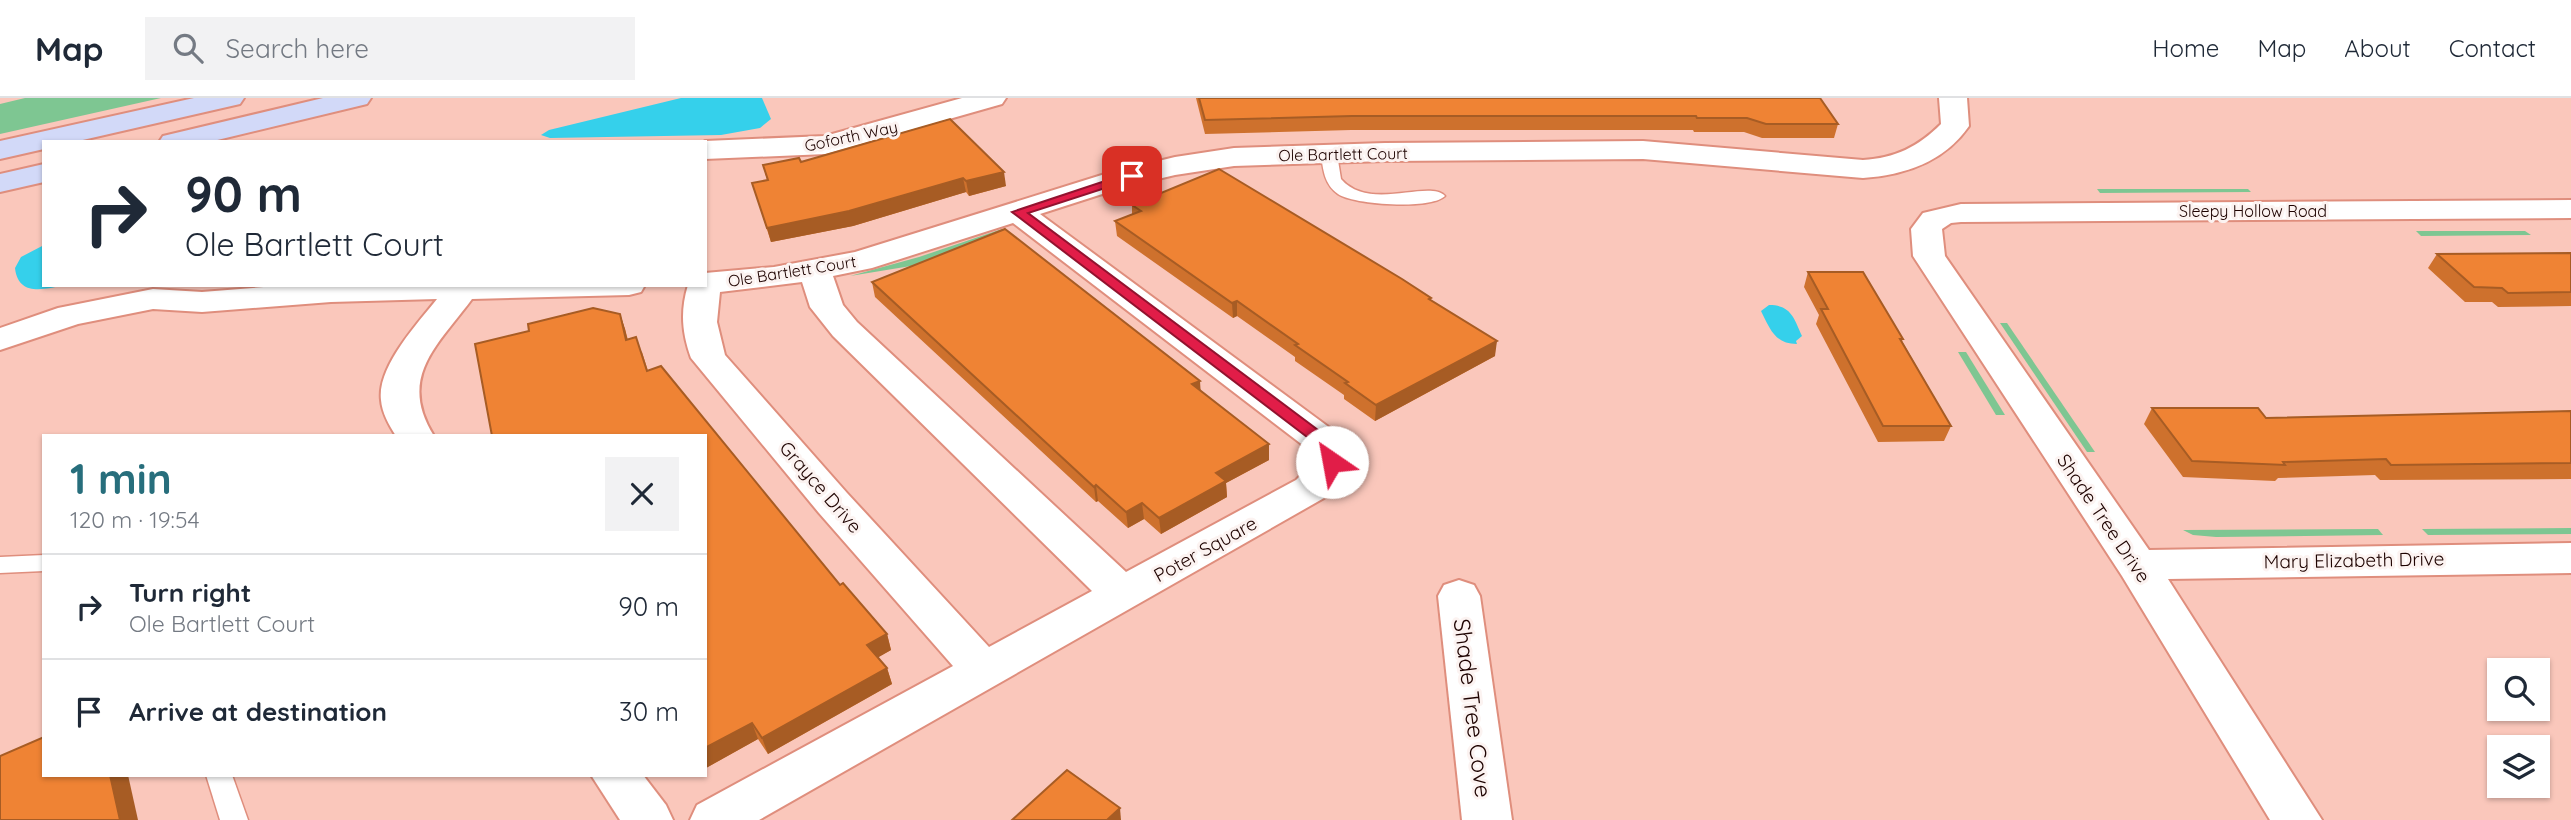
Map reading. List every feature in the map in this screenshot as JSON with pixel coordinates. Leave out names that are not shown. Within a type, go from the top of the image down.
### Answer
[{"type":"main road","points":[[44,140],[230,98]]},
{"type":"main road","points":[[181,140],[357,98]]},
{"type":"main road","points":[[0,150],[42,141]]},
{"type":"main road","points":[[0,183],[42,173]]},
{"type":"street","name":"Goforth Way","points":[[707,150],[826,145],[992,98]]},
{"type":"street","name":"Ole Bartlett Court","points":[[707,284],[815,271],[910,247],[1115,180],[1175,166],[1234,157],[1329,153],[1643,150],[1839,168],[1890,167],[1933,148],[1955,126],[1953,98]]},
{"type":"street","name":"Sleepy Hollow Road","points":[[1935,217],[1961,213],[2571,209]]},
{"type":"street","name":"Poter Square","points":[[715,820],[1310,489],[1324,477],[1332,462],[1330,453],[1317,436],[1018,212]]},
{"type":"street","name":"Shade Tree Drive","points":[[1935,217],[1926,227],[1924,240],[1929,256],[2137,565],[2297,820]]},
{"type":"street","points":[[815,271],[827,307],[845,329],[1123,595]]},
{"type":"street","points":[[0,342],[82,338],[144,324],[214,296],[546,287]]},
{"type":"street","name":"Grayce Drive","points":[[704,287],[700,299],[699,323],[702,342],[709,358],[833,503],[984,671]]},
{"type":"street","points":[[414,434],[402,410],[399,397],[401,384],[418,350],[462,289]]},
{"type":"street","name":"Mary Elizabeth Drive","points":[[2137,565],[2571,558]]},
{"type":"street","name":"Shade Tree Cove","points":[[1459,596],[1487,820]]},
{"type":"street","points":[[616,777],[648,820]]},
{"type":"lane","points":[[1329,153],[1334,179],[1344,191],[1356,197],[1372,199],[1437,196]]},
{"type":"lane","points":[[0,565],[42,563]]},
{"type":"lane","points":[[220,777],[234,820]]},
{"type":"green space","points":[[25,98],[161,98],[0,134],[0,104]]},
{"type":"green space","points":[[2097,189],[2248,189],[2251,192],[2100,193]]},
{"type":"green space","points":[[1004,230],[917,265],[850,276],[919,257]]},
{"type":"green space","points":[[2416,231],[2525,231],[2531,235],[2421,236]]},
{"type":"green space","points":[[2000,323],[2007,323],[2095,452],[2087,452]]},
{"type":"green space","points":[[1958,352],[1966,352],[2005,415],[1996,415]]},
{"type":"green space","points":[[2571,528],[2571,534],[2428,535],[2422,529]]},
{"type":"green space","points":[[2378,529],[2383,535],[2216,537],[2193,535],[2183,530]]},
{"type":"water","points":[[681,98],[762,98],[771,119],[760,128],[721,135],[550,138],[541,135],[549,130]]},
{"type":"water","points":[[42,246],[42,287],[53,287],[33,289],[21,283],[15,268],[21,257]]},
{"type":"water","points":[[1769,305],[1782,307],[1791,314],[1802,336],[1796,341],[1797,344],[1783,341],[1771,329],[1761,311]]},
{"type":"building","points":[[1199,98],[1820,98],[1838,124],[1766,124],[1747,118],[1696,116],[1352,116],[1205,120]]},
{"type":"building","points":[[950,119],[1004,172],[966,181],[963,178],[849,211],[767,228],[752,183],[768,180],[763,165],[799,158],[801,162]]},
{"type":"building","points":[[1219,169],[1402,279],[1497,341],[1376,405],[1295,345],[1298,344],[1237,301],[1232,303],[1115,221],[1141,211],[1132,205]]},
{"type":"building","points":[[1005,229],[1200,381],[1192,384],[1269,444],[1216,473],[1226,481],[1159,518],[1142,503],[1126,512],[1096,485],[1094,487],[872,282]]},
{"type":"building","points":[[2571,253],[2571,292],[2508,293],[2502,288],[2474,287],[2437,254]]},
{"type":"building","points":[[1808,272],[1863,272],[1951,426],[1883,426],[1821,309],[1828,309]]},
{"type":"building","points":[[593,308],[620,314],[626,340],[636,337],[647,371],[661,366],[840,585],[843,583],[887,634],[867,645],[887,668],[762,738],[752,723],[707,747],[707,434],[492,434],[475,344],[529,331],[528,324]]},
{"type":"building","points":[[2152,408],[2258,408],[2266,418],[2571,411],[2571,463],[2391,465],[2386,459],[2283,462],[2285,465],[2192,461]]},
{"type":"building","points":[[42,738],[42,777],[110,777],[120,820],[0,820],[0,756]]},
{"type":"building","points":[[1067,770],[1120,808],[1107,820],[1012,820]]},
{"type":"route","points":[[1132,176],[1018,212],[1317,436],[1325,444],[1332,462]]}]
